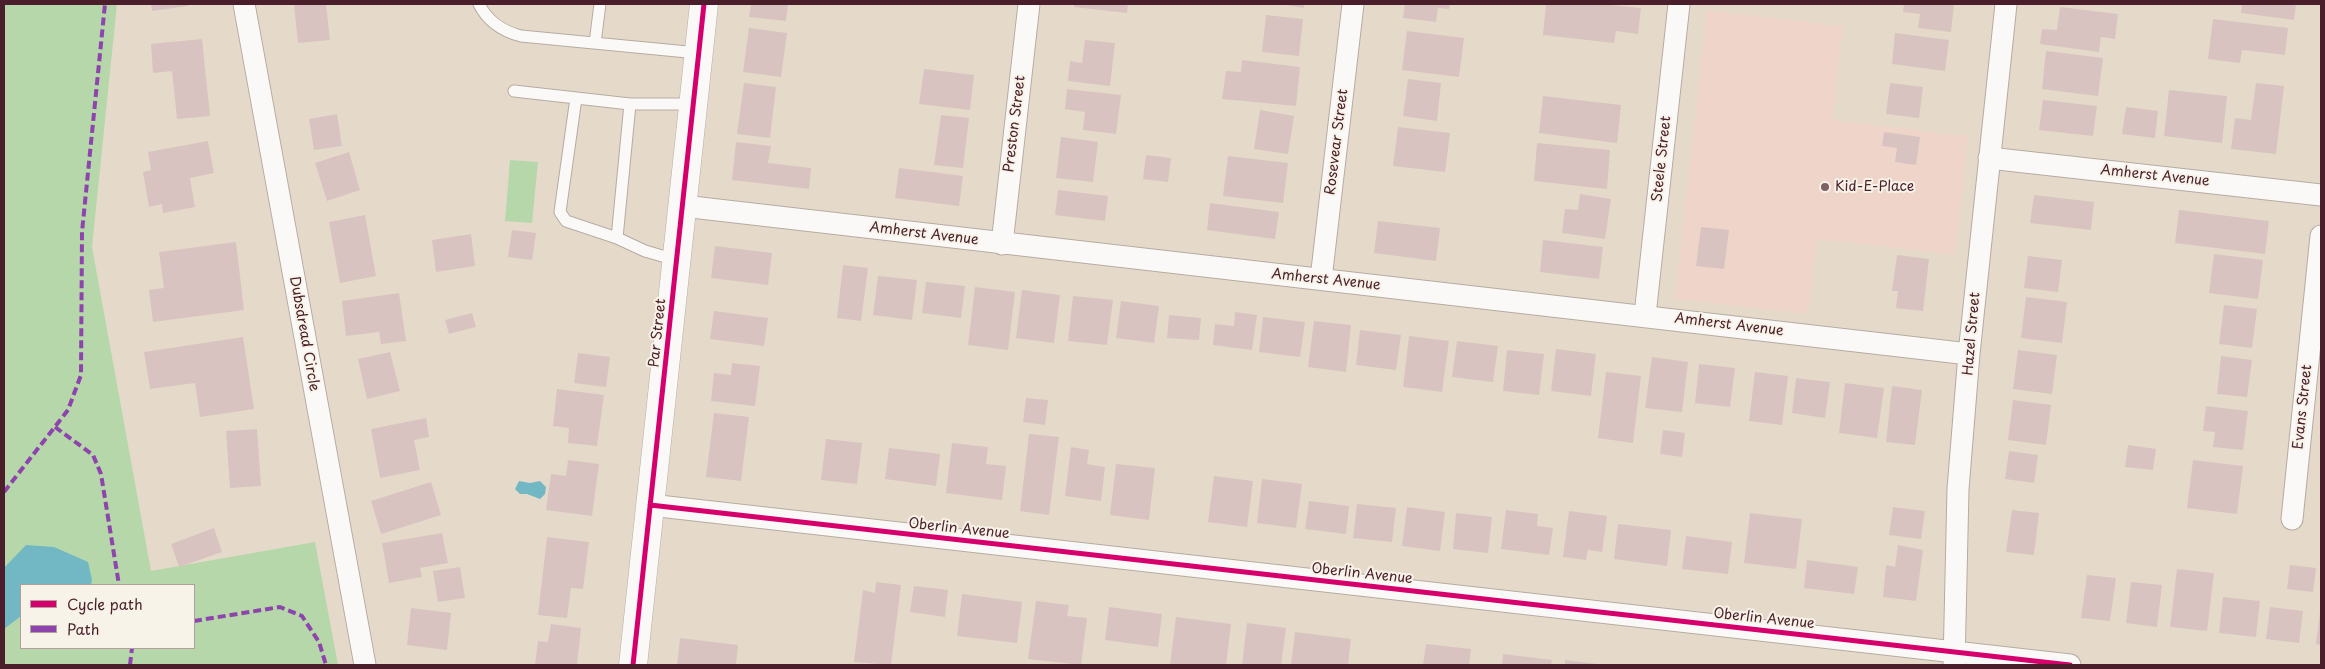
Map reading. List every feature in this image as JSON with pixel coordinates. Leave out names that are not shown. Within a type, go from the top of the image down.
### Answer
[{"type":"street","name":"Dubsdread Circle","points":[[244,4],[365,665]]},
{"type":"street","name":"Par Street","points":[[634,665],[704,4]]},
{"type":"street","name":"Preston Street","points":[[1002,244],[1029,4]]},
{"type":"street","name":"Rosevear Street","points":[[1321,279],[1353,4]]},
{"type":"street","name":"Steele Street","points":[[1645,315],[1679,4]]},
{"type":"street","name":"Hazel Street","points":[[1954,659],[1958,489],[1989,158],[2006,4]]},
{"type":"street","name":"Amherst Avenue","points":[[1989,158],[2321,194]]},
{"type":"street","name":"Amherst Avenue","points":[[682,206],[1002,244],[1645,315],[1970,354]]},
{"type":"street","name":"Evans Street","points":[[2292,519],[2321,236]]},
{"type":"street","name":"Oberlin Avenue","points":[[650,505],[1954,659],[2070,665]]},
{"type":"lane","points":[[479,4],[492,23],[510,33],[698,54]]},
{"type":"lane","points":[[595,43],[600,4]]},
{"type":"lane","points":[[514,91],[630,104],[693,104]]},
{"type":"lane","points":[[576,98],[560,212],[566,221],[617,238],[644,251],[677,260]]},
{"type":"lane","points":[[617,238],[630,104]]},
{"type":"shaded area","name":"Kid-E-Place","points":[[1707,10],[1843,26],[1832,120],[1968,136],[1955,255],[1817,239],[1808,314],[1675,299]]},
{"type":"green space","points":[[4,4],[117,4],[92,247],[151,571],[315,542],[338,665],[4,665]]},
{"type":"green space","points":[[510,160],[538,162],[532,223],[505,221]]},
{"type":"water","points":[[519,481],[530,483],[540,481],[546,487],[545,494],[540,499],[527,494],[520,494],[515,489]]},
{"type":"water","points":[[26,545],[54,547],[88,562],[92,580],[91,584],[20,584],[20,617],[4,629],[4,568]]},
{"type":"building","points":[[151,4],[188,4],[188,6],[152,11]]},
{"type":"building","points":[[294,4],[326,4],[330,40],[298,43]]},
{"type":"building","points":[[751,4],[788,4],[786,21],[749,17]]},
{"type":"building","points":[[1074,4],[1128,4],[1127,13],[1074,7]]},
{"type":"building","points":[[1278,4],[1304,4],[1304,8]]},
{"type":"building","points":[[1405,4],[1450,4],[1449,9],[1438,8],[1436,22],[1403,18]]},
{"type":"building","points":[[1546,4],[1601,4],[1641,8],[1638,34],[1616,31],[1614,43],[1543,35]]},
{"type":"building","points":[[1904,4],[1954,4],[1951,32],[1918,28],[1920,14],[1903,12]]},
{"type":"building","points":[[2242,4],[2296,4],[2294,20],[2241,13]]},
{"type":"building","points":[[2060,7],[2118,14],[2115,39],[2101,37],[2099,52],[2040,44],[2042,29],[2057,30]]},
{"type":"building","points":[[1266,15],[1303,19],[1299,56],[1262,52]]},
{"type":"building","points":[[2213,19],[2288,28],[2285,55],[2242,50],[2240,63],[2208,59]]},
{"type":"building","points":[[749,28],[787,33],[781,77],[743,72]]},
{"type":"building","points":[[1407,31],[1464,38],[1459,77],[1402,70]]},
{"type":"building","points":[[1895,33],[1949,40],[1945,71],[1892,64]]},
{"type":"building","points":[[202,39],[210,116],[177,119],[172,71],[153,73],[151,44]]},
{"type":"building","points":[[1085,40],[1115,43],[1110,86],[1068,81],[1070,61],[1082,63]]},
{"type":"building","points":[[2046,51],[2103,58],[2098,96],[2042,89]]},
{"type":"building","points":[[1242,60],[1300,67],[1296,106],[1222,99],[1226,71],[1241,72]]},
{"type":"building","points":[[924,69],[974,75],[970,110],[919,104]]},
{"type":"building","points":[[1408,79],[1441,83],[1437,121],[1403,116]]},
{"type":"building","points":[[744,83],[776,87],[770,138],[737,134]]},
{"type":"building","points":[[1890,83],[1923,87],[1919,118],[1886,114]]},
{"type":"building","points":[[2256,83],[2284,86],[2276,154],[2231,149],[2235,118],[2251,120]]},
{"type":"building","points":[[1067,89],[1121,95],[1116,134],[1083,130],[1085,112],[1065,109]]},
{"type":"building","points":[[2169,90],[2227,96],[2222,143],[2164,136]]},
{"type":"building","points":[[1543,96],[1621,105],[1617,143],[1539,133]]},
{"type":"building","points":[[2043,100],[2097,106],[2093,136],[2039,130]]},
{"type":"building","points":[[2126,107],[2158,111],[2155,138],[2122,134]]},
{"type":"building","points":[[1260,110],[1294,116],[1288,154],[1254,149]]},
{"type":"building","points":[[337,114],[342,146],[314,150],[309,119]]},
{"type":"building","points":[[941,115],[969,118],[963,168],[934,165]]},
{"type":"building","points":[[1398,127],[1450,133],[1445,172],[1393,166]]},
{"type":"building","points":[[1884,132],[1920,137],[1916,165],[1895,162],[1897,148],[1882,146]]},
{"type":"building","points":[[1061,137],[1098,142],[1093,182],[1056,178]]},
{"type":"building","points":[[208,141],[214,173],[190,178],[195,207],[163,213],[162,204],[149,207],[143,172],[151,170],[148,152]]},
{"type":"building","points":[[736,142],[771,146],[768,163],[811,168],[809,189],[732,180]]},
{"type":"building","points":[[1537,143],[1610,150],[1607,189],[1534,181]]},
{"type":"building","points":[[349,152],[360,190],[327,201],[315,163]]},
{"type":"building","points":[[1146,155],[1171,158],[1168,182],[1143,179]]},
{"type":"building","points":[[1228,156],[1288,163],[1283,203],[1223,196]]},
{"type":"building","points":[[899,168],[963,176],[959,206],[895,198]]},
{"type":"building","points":[[1058,190],[1108,196],[1105,221],[1055,215]]},
{"type":"building","points":[[1580,194],[1611,199],[1605,239],[1562,233],[1565,209],[1578,210]]},
{"type":"building","points":[[2034,195],[2094,202],[2091,230],[2030,223]]},
{"type":"building","points":[[1210,203],[1279,212],[1275,239],[1207,230]]},
{"type":"building","points":[[2179,210],[2269,221],[2265,254],[2175,243]]},
{"type":"building","points":[[365,215],[376,276],[340,283],[329,222]]},
{"type":"building","points":[[1378,221],[1440,228],[1436,261],[1374,253]]},
{"type":"building","points":[[1701,227],[1729,230],[1724,269],[1696,266]]},
{"type":"building","points":[[512,230],[536,233],[532,260],[508,257]]},
{"type":"building","points":[[471,234],[475,266],[436,272],[432,240]]},
{"type":"building","points":[[1543,240],[1603,247],[1599,279],[1540,272]]},
{"type":"building","points":[[236,242],[244,310],[153,322],[149,290],[164,288],[159,252]]},
{"type":"building","points":[[715,246],[772,253],[768,285],[711,278]]},
{"type":"building","points":[[2214,254],[2263,260],[2258,299],[2209,293]]},
{"type":"building","points":[[1897,255],[1929,259],[1923,311],[1896,308],[1898,291],[1892,291]]},
{"type":"building","points":[[2028,256],[2062,260],[2058,292],[2024,288]]},
{"type":"building","points":[[843,265],[868,268],[861,321],[837,318]]},
{"type":"building","points":[[878,276],[917,280],[912,320],[873,315]]},
{"type":"building","points":[[926,282],[965,286],[961,318],[922,313]]},
{"type":"building","points":[[975,287],[1015,292],[1008,350],[968,345]]},
{"type":"building","points":[[1022,290],[1060,295],[1054,343],[1016,338]]},
{"type":"building","points":[[399,293],[406,341],[381,344],[379,332],[346,336],[342,301]]},
{"type":"building","points":[[1073,296],[1113,300],[1107,345],[1068,341]]},
{"type":"building","points":[[2026,297],[2067,302],[2062,343],[2021,338]]},
{"type":"building","points":[[1121,301],[1159,306],[1154,343],[1116,338]]},
{"type":"building","points":[[2224,305],[2257,309],[2252,348],[2219,344]]},
{"type":"building","points":[[714,311],[768,318],[764,346],[710,339]]},
{"type":"building","points":[[1235,312],[1257,315],[1252,350],[1213,345],[1215,324],[1234,326]]},
{"type":"building","points":[[472,313],[476,327],[449,334],[445,320]]},
{"type":"building","points":[[1169,315],[1201,318],[1199,340],[1167,338]]},
{"type":"building","points":[[1263,317],[1305,322],[1300,357],[1259,352]]},
{"type":"building","points":[[1314,321],[1351,325],[1346,372],[1308,367]]},
{"type":"building","points":[[1360,330],[1401,335],[1396,370],[1356,365]]},
{"type":"building","points":[[1409,336],[1449,341],[1442,392],[1403,387]]},
{"type":"building","points":[[243,337],[254,409],[200,417],[195,383],[150,389],[144,352]]},
{"type":"building","points":[[1457,341],[1498,346],[1493,382],[1452,377]]},
{"type":"building","points":[[1556,349],[1596,354],[1591,396],[1551,391]]},
{"type":"building","points":[[1507,350],[1544,354],[1539,395],[1503,391]]},
{"type":"building","points":[[2018,350],[2057,355],[2052,394],[2013,389]]},
{"type":"building","points":[[390,352],[400,391],[367,399],[358,359]]},
{"type":"building","points":[[578,353],[610,357],[606,387],[574,383]]},
{"type":"building","points":[[2221,356],[2252,360],[2247,397],[2217,394]]},
{"type":"building","points":[[1652,357],[1688,362],[1682,412],[1645,408]]},
{"type":"building","points":[[732,363],[760,366],[755,406],[711,401],[714,373],[731,375]]},
{"type":"building","points":[[1699,364],[1735,368],[1730,407],[1695,403]]},
{"type":"building","points":[[1606,372],[1641,376],[1633,443],[1598,438]]},
{"type":"building","points":[[1755,372],[1788,376],[1782,425],[1749,421]]},
{"type":"building","points":[[1796,378],[1830,382],[1825,418],[1792,413]]},
{"type":"building","points":[[1845,383],[1884,388],[1877,438],[1839,433]]},
{"type":"building","points":[[1892,386],[1922,390],[1915,445],[1886,442]]},
{"type":"building","points":[[557,389],[604,395],[597,446],[568,443],[569,428],[553,426]]},
{"type":"building","points":[[1026,398],[1048,400],[1045,425],[1023,422]]},
{"type":"building","points":[[2013,400],[2051,405],[2046,445],[2008,440]]},
{"type":"building","points":[[2206,406],[2248,411],[2243,450],[2213,447],[2215,432],[2203,431]]},
{"type":"building","points":[[714,413],[749,417],[741,481],[706,477]]},
{"type":"building","points":[[426,418],[429,437],[414,440],[420,470],[380,478],[371,429]]},
{"type":"building","points":[[257,429],[261,486],[230,488],[226,431]]},
{"type":"building","points":[[1663,430],[1685,433],[1682,457],[1660,454]]},
{"type":"building","points":[[1029,434],[1059,437],[1049,515],[1020,511]]},
{"type":"building","points":[[826,439],[862,443],[857,484],[821,480]]},
{"type":"building","points":[[952,443],[988,447],[986,464],[1006,466],[1002,500],[946,493]]},
{"type":"building","points":[[2128,445],[2156,449],[2153,470],[2125,467]]},
{"type":"building","points":[[1071,447],[1089,450],[1087,464],[1105,467],[1101,501],[1065,496]]},
{"type":"building","points":[[889,448],[940,454],[936,486],[885,479]]},
{"type":"building","points":[[2009,451],[2038,455],[2034,483],[2005,479]]},
{"type":"building","points":[[568,460],[599,464],[592,516],[546,510],[551,474],[566,476]]},
{"type":"building","points":[[2193,460],[2243,466],[2237,514],[2187,508]]},
{"type":"building","points":[[1116,464],[1155,468],[1149,520],[1110,515]]},
{"type":"building","points":[[1214,476],[1253,481],[1247,527],[1208,522]]},
{"type":"building","points":[[1262,479],[1302,484],[1296,528],[1257,523]]},
{"type":"building","points":[[431,482],[441,515],[381,534],[371,501]]},
{"type":"building","points":[[1309,501],[1349,506],[1346,534],[1305,529]]},
{"type":"building","points":[[1357,504],[1396,508],[1392,542],[1353,538]]},
{"type":"building","points":[[1407,507],[1445,512],[1440,551],[1402,546]]},
{"type":"building","points":[[1893,507],[1925,511],[1921,539],[1889,535]]},
{"type":"building","points":[[1506,510],[1538,514],[1537,526],[1553,528],[1549,555],[1501,549]]},
{"type":"building","points":[[2012,510],[2039,513],[2034,555],[2006,552]]},
{"type":"building","points":[[1569,511],[1607,516],[1602,552],[1588,550],[1586,560],[1563,557]]},
{"type":"building","points":[[1456,513],[1492,517],[1488,553],[1453,549]]},
{"type":"building","points":[[1750,513],[1802,519],[1796,569],[1744,563]]},
{"type":"building","points":[[1618,524],[1671,530],[1667,566],[1614,559]]},
{"type":"building","points":[[214,528],[222,552],[179,567],[171,544]]},
{"type":"building","points":[[442,533],[448,563],[420,568],[422,577],[389,583],[382,543]]},
{"type":"building","points":[[1686,536],[1732,542],[1728,574],[1682,569]]},
{"type":"building","points":[[547,537],[589,542],[583,589],[571,588],[567,618],[538,615]]},
{"type":"building","points":[[1898,545],[1923,550],[1916,601],[1883,597],[1886,565],[1895,567]]},
{"type":"building","points":[[1807,560],[1858,567],[1854,594],[1804,588]]},
{"type":"building","points":[[2290,565],[2316,568],[2313,592],[2287,589]]},
{"type":"building","points":[[460,567],[465,598],[438,602],[433,571]]},
{"type":"building","points":[[2177,569],[2214,573],[2207,631],[2170,627]]},
{"type":"building","points":[[2087,575],[2116,578],[2110,621],[2081,618]]},
{"type":"building","points":[[876,582],[901,585],[891,665],[854,662],[863,590],[875,593]]},
{"type":"building","points":[[2131,582],[2162,585],[2157,627],[2126,623]]},
{"type":"building","points":[[914,586],[948,590],[945,617],[910,612]]},
{"type":"building","points":[[962,594],[1022,602],[1017,643],[957,636]]},
{"type":"building","points":[[2223,597],[2260,601],[2256,637],[2219,633]]},
{"type":"building","points":[[1036,601],[1069,605],[1067,616],[1087,618],[1081,665],[1028,659]]},
{"type":"building","points":[[1109,607],[1162,614],[1158,647],[1105,640]]},
{"type":"building","points":[[2270,607],[2303,611],[2299,643],[2266,639]]},
{"type":"building","points":[[411,608],[451,613],[447,650],[407,645]]},
{"type":"building","points":[[2321,612],[2321,645],[2316,644]]},
{"type":"building","points":[[1176,617],[1231,624],[1226,665],[1170,665]]},
{"type":"building","points":[[1247,623],[1286,628],[1281,665],[1242,665]]},
{"type":"building","points":[[551,624],[581,628],[577,665],[535,665],[538,641],[548,642]]},
{"type":"building","points":[[1295,632],[1351,639],[1348,665],[1291,665]]},
{"type":"building","points":[[680,638],[738,645],[736,665],[677,665]]},
{"type":"building","points":[[1426,644],[1471,649],[1469,665],[1423,665]]},
{"type":"building","points":[[1503,654],[1552,660],[1551,665],[1502,665]]},
{"type":"building","points":[[1565,660],[1597,664],[1565,665]]},
{"type":"marked path","points":[[4,492],[68,410],[81,375],[82,232],[105,4]]},
{"type":"marked path","points":[[55,427],[93,455],[101,474],[119,584]]},
{"type":"marked path","points":[[195,621],[280,607],[302,616],[319,642],[326,665]]},
{"type":"marked path","points":[[130,665],[132,649]]},
{"type":"cycle path","points":[[633,665],[704,4]]},
{"type":"cycle path","points":[[650,505],[2070,665]]},
{"type":"place","name":"Kid-E-Place","points":[[1825,187]]}]
